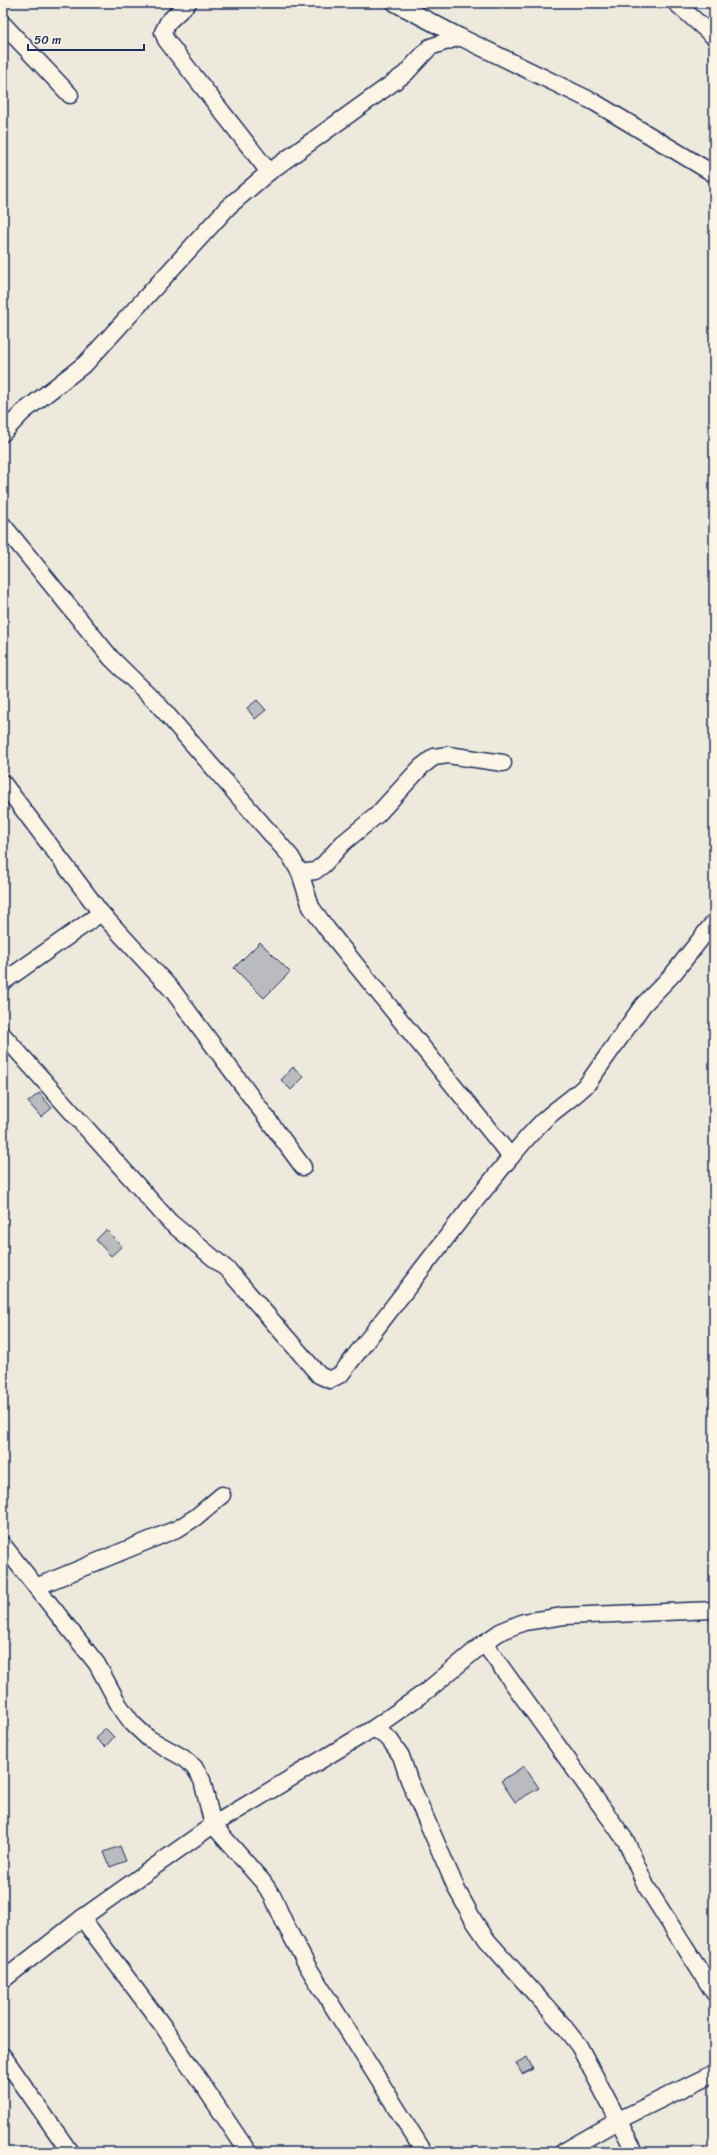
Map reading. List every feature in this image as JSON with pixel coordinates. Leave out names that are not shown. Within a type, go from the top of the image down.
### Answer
[{"type":"street","points":[[188,3],[168,22],[163,32],[166,40],[269,172]]},
{"type":"street","points":[[395,3],[460,37],[594,102],[714,174]]},
{"type":"street","points":[[676,3],[714,37]]},
{"type":"street","points":[[3,24],[70,95]]},
{"type":"street","points":[[3,433],[23,412],[86,364],[228,207],[269,172],[387,89],[405,74],[430,47],[460,37]]},
{"type":"street","points":[[3,525],[111,658],[157,703],[281,845],[300,873],[311,907],[327,929],[511,1157]]},
{"type":"street","points":[[300,873],[315,871],[323,865],[343,843],[377,815],[421,767],[434,757],[448,755],[503,763]]},
{"type":"street","points":[[3,783],[101,913],[173,991],[303,1167]]},
{"type":"street","points":[[3,982],[101,913]]},
{"type":"street","points":[[3,1035],[170,1222],[229,1271],[319,1375],[330,1380],[341,1374],[441,1244],[541,1122],[559,1106],[578,1094],[588,1084],[643,1005],[673,974],[714,922]]},
{"type":"street","points":[[36,1587],[179,1528],[196,1517],[222,1495]]},
{"type":"street","points":[[3,1545],[97,1664],[119,1705],[132,1723],[148,1738],[182,1757],[194,1767],[202,1780],[213,1825],[263,1882],[273,1897],[285,1924],[308,1967],[424,2152]]},
{"type":"street","points":[[3,1980],[82,1918],[213,1825],[374,1728],[428,1690],[484,1643],[500,1632],[524,1622],[564,1616],[714,1610]]},
{"type":"street","points":[[484,1643],[626,1841],[646,1886],[714,1993]]},
{"type":"street","points":[[374,1728],[390,1740],[401,1756],[409,1780],[456,1890],[474,1921],[487,1940],[561,2023],[579,2046],[635,2152]]},
{"type":"street","points":[[82,1918],[163,2026],[248,2152]]},
{"type":"street","points":[[3,2056],[70,2152]]},
{"type":"street","points":[[563,2152],[619,2120],[714,2073]]},
{"type":"building","points":[[257,700],[266,710],[255,719],[247,708]]},
{"type":"building","points":[[260,942],[290,972],[264,998],[234,968]]},
{"type":"building","points":[[293,1067],[304,1077],[291,1090],[281,1080]]},
{"type":"building","points":[[39,1093],[52,1108],[41,1117],[28,1102]]},
{"type":"building","points":[[106,1230],[122,1246],[111,1256],[96,1240]]},
{"type":"building","points":[[105,1728],[114,1737],[105,1747],[96,1739]]},
{"type":"building","points":[[524,1766],[539,1788],[515,1802],[501,1781]]},
{"type":"building","points":[[120,1846],[126,1861],[110,1867],[104,1852]]},
{"type":"building","points":[[527,2057],[533,2069],[522,2074],[516,2063]]}]
